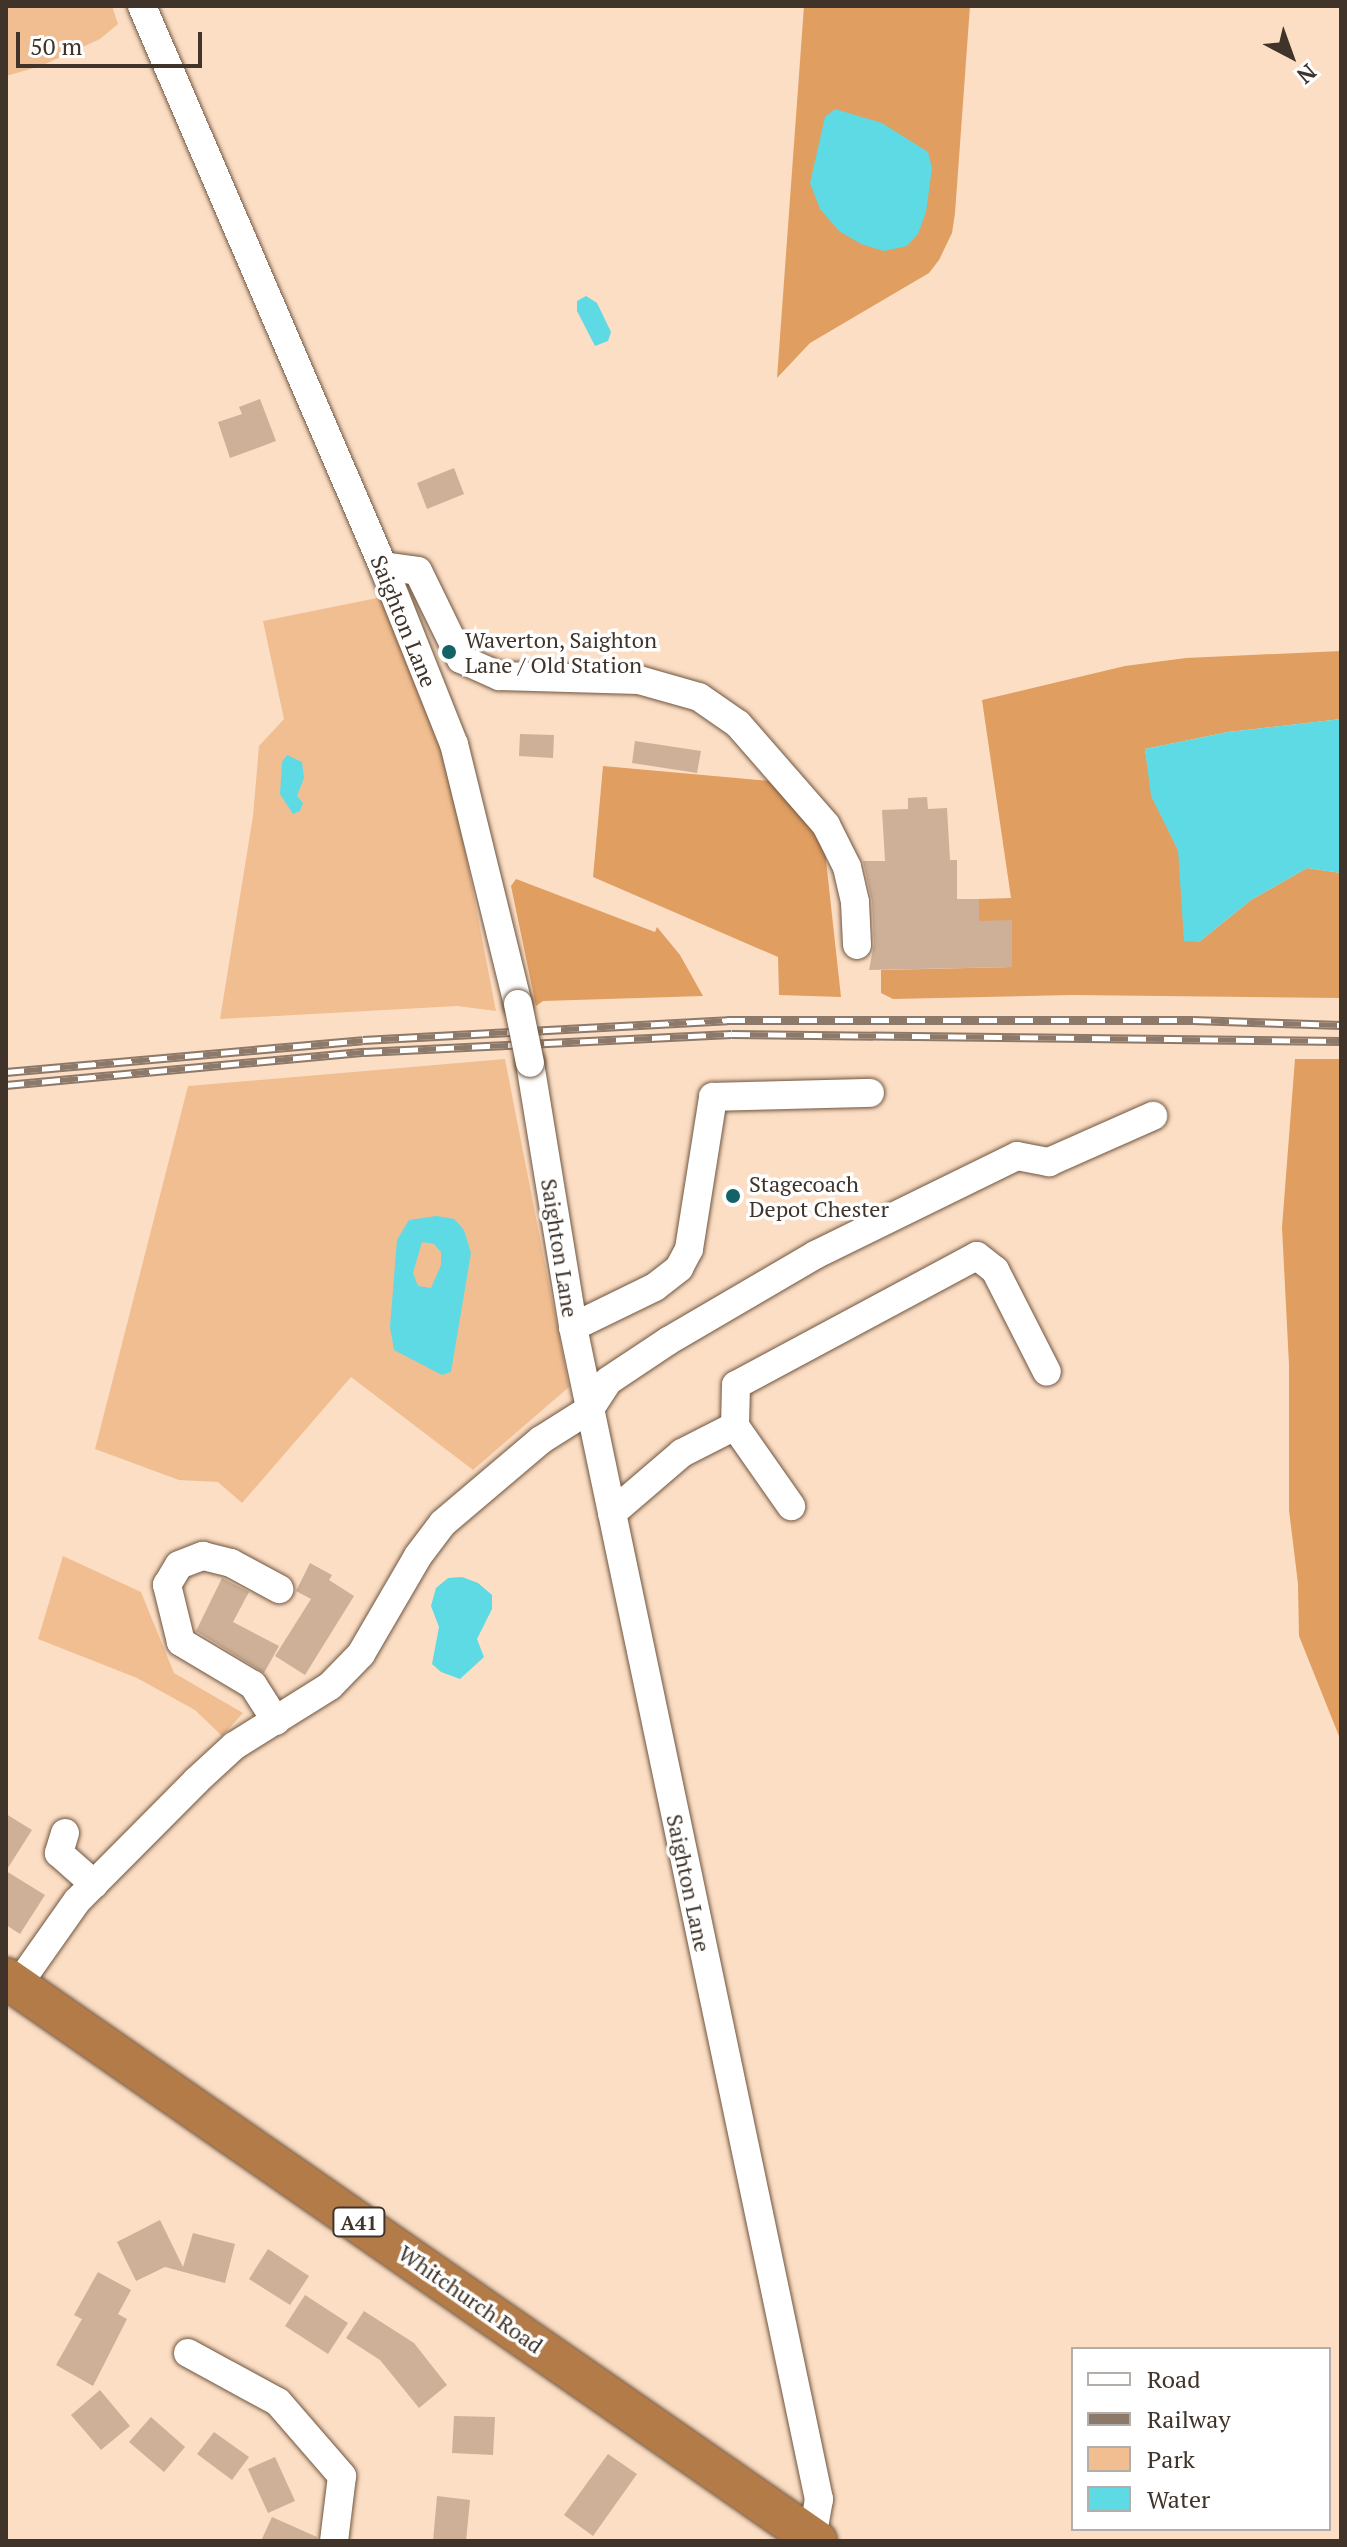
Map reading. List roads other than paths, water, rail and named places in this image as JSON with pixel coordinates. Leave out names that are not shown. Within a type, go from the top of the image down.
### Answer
[{"type":"highway","name":"Whitchurch Road","points":[[12,1982],[814,2539]]},
{"type":"street","name":"Saighton Lane","points":[[142,6],[383,566],[454,744],[518,1004],[573,1327],[819,2499],[814,2539]]},
{"type":"street","points":[[383,566],[418,571],[461,659],[499,676],[639,680],[699,697],[738,724],[826,825],[847,867],[855,902],[857,945]]},
{"type":"street","points":[[573,1327],[655,1287],[679,1268],[689,1249],[713,1097],[870,1093]]},
{"type":"street","points":[[12,1982],[77,1901],[234,1746],[330,1686],[361,1654],[418,1556],[443,1523],[541,1440],[590,1409],[608,1381],[668,1341],[815,1255],[1017,1156],[1049,1162],[1153,1116]]},
{"type":"street","points":[[791,1506],[735,1426],[736,1385],[977,1256],[995,1270],[1047,1372]]},
{"type":"street","points":[[612,1513],[682,1453],[735,1426]]},
{"type":"street","points":[[276,1721],[253,1685],[181,1642],[167,1585],[179,1565],[203,1556],[231,1563],[279,1589]]},
{"type":"street","points":[[65,1833],[59,1853],[94,1884]]},
{"type":"street","points":[[188,2353],[278,2402],[342,2476],[334,2541]]},
{"type":"water","points":[[835,109],[882,123],[928,152],[932,168],[926,212],[918,234],[907,246],[884,251],[861,244],[839,231],[820,209],[810,183],[825,117]]},
{"type":"water","points":[[586,296],[597,303],[611,332],[608,341],[595,346],[577,311],[577,301]]},
{"type":"water","points":[[1341,719],[1341,873],[1307,868],[1251,900],[1199,942],[1184,941],[1178,850],[1151,796],[1145,749],[1228,732]]},
{"type":"water","points":[[287,755],[302,762],[304,778],[297,796],[303,803],[300,811],[293,814],[280,794],[282,762]]},
{"type":"water","points":[[437,1216],[454,1219],[464,1230],[471,1253],[451,1372],[442,1375],[394,1350],[390,1327],[397,1240],[409,1220]],"holes":[[[422,1242],[434,1244],[441,1252],[441,1265],[431,1288],[418,1286],[413,1273]]]},
{"type":"water","points":[[462,1577],[478,1583],[492,1595],[492,1609],[477,1639],[484,1657],[460,1679],[441,1672],[432,1664],[439,1627],[431,1606],[436,1588],[448,1578]]},
{"type":"railway","points":[[6,1072],[363,1040],[727,1020],[1193,1020],[1341,1025]]},
{"type":"railway","points":[[6,1085],[364,1052],[732,1034],[1341,1041]]},
{"type":"place","name":"Waverton, Saighton Lane / Old Station","points":[[449,652]]},
{"type":"place","name":"Stagecoach Depot Chester","points":[[733,1196]]}]
